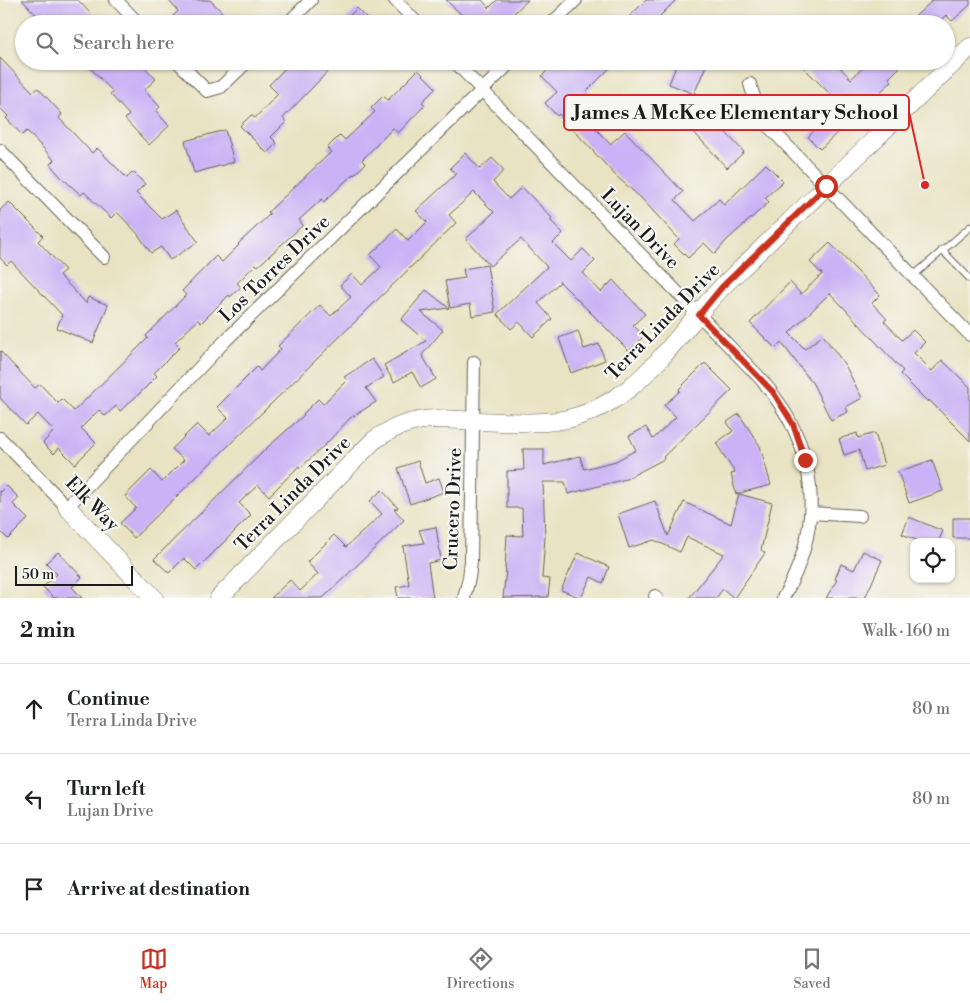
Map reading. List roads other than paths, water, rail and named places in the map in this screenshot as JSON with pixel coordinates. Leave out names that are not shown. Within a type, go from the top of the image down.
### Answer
[{"type":"street","points":[[116,0],[130,15]]},
{"type":"street","points":[[296,15],[311,0]]},
{"type":"street","points":[[395,0],[409,15]]},
{"type":"street","points":[[560,15],[576,0]]},
{"type":"street","name":"Terra Linda Drive","points":[[955,61],[970,47]]},
{"type":"street","points":[[186,70],[207,92],[221,87],[239,70]]},
{"type":"street","name":"Lujan Drive","points":[[462,70],[760,378],[773,392],[788,416],[800,442],[805,460],[810,487],[810,513],[804,550],[783,598]]},
{"type":"street","name":"Los Torres Drive","points":[[67,507],[225,341],[503,70]]},
{"type":"street","name":"Terra Linda Drive","points":[[218,598],[373,441],[387,431],[402,424],[435,418],[548,422],[566,419],[600,408],[616,399],[643,376],[686,330],[722,287],[946,70]]},
{"type":"street","points":[[750,84],[755,100],[771,128],[970,335]]},
{"type":"street","points":[[0,150],[104,257]]},
{"type":"street","name":"Crucero Drive","points":[[464,598],[471,561],[474,362]]},
{"type":"street","name":"Elk Way","points":[[0,438],[154,598]]},
{"type":"street","points":[[810,513],[860,516]]},
{"type":"lane","points":[[913,276],[970,227]]},
{"type":"lane","points":[[942,250],[970,278]]},
{"type":"place","name":"James A McKee Elementary School","points":[[925,185]]}]
